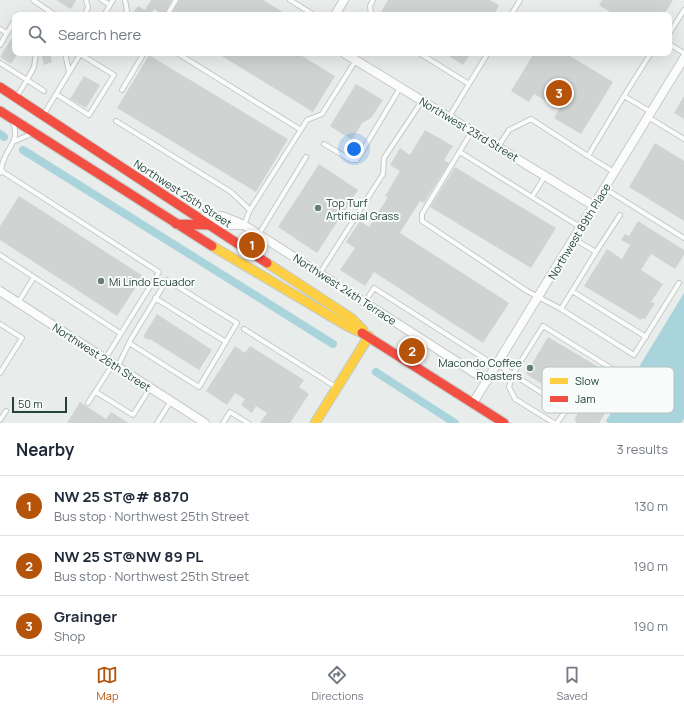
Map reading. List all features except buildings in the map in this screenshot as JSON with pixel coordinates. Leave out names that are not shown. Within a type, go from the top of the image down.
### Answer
[{"type":"main road","name":"Northwest 25th Street","points":[[0,87],[351,318],[369,336]]},
{"type":"main road","name":"Northwest 25th Street","points":[[0,112],[175,224],[347,326],[369,336],[504,423]]},
{"type":"main road","points":[[175,224],[211,225]]},
{"type":"main road","points":[[315,423],[369,336]]},
{"type":"street","points":[[337,12],[344,0]]},
{"type":"street","name":"Northwest 23rd Street","points":[[349,56],[594,206]]},
{"type":"street","name":"Northwest 89th Place","points":[[473,403],[684,58]]},
{"type":"street","name":"Northwest 24th Terrace","points":[[200,218],[208,216],[222,216],[244,225],[487,381]]},
{"type":"street","points":[[211,225],[244,225]]},
{"type":"street","name":"Northwest 26th Street","points":[[0,291],[205,423]]},
{"type":"lane","points":[[33,0],[51,12]]},
{"type":"lane","points":[[86,0],[88,7],[86,12]]},
{"type":"lane","points":[[102,0],[110,5]]},
{"type":"lane","points":[[106,12],[113,0]]},
{"type":"lane","points":[[125,0],[126,12]]},
{"type":"lane","points":[[169,12],[176,0]]},
{"type":"lane","points":[[290,0],[309,12]]},
{"type":"lane","points":[[371,12],[370,6],[373,0]]},
{"type":"lane","points":[[513,12],[520,0]]},
{"type":"lane","points":[[672,29],[684,10]]},
{"type":"lane","points":[[0,45],[12,25]]},
{"type":"lane","points":[[0,29],[7,33]]},
{"type":"lane","points":[[672,46],[684,53]]},
{"type":"lane","points":[[16,97],[34,67],[36,56]]},
{"type":"lane","points":[[65,56],[69,72]]},
{"type":"lane","points":[[43,115],[78,56]]},
{"type":"lane","points":[[56,94],[89,115],[114,76],[84,56]]},
{"type":"lane","points":[[122,90],[142,56]]},
{"type":"lane","points":[[181,56],[301,130]]},
{"type":"lane","points":[[424,56],[469,84]]},
{"type":"lane","points":[[449,117],[486,56]]},
{"type":"lane","points":[[588,156],[649,56]]},
{"type":"lane","points":[[244,225],[250,210],[307,120],[322,114],[356,60]]},
{"type":"lane","points":[[0,63],[44,91]]},
{"type":"lane","points":[[324,144],[351,160],[357,160],[400,87]]},
{"type":"lane","points":[[624,96],[684,139]]},
{"type":"lane","points":[[320,273],[383,174],[384,158],[422,101]]},
{"type":"lane","points":[[498,147],[509,130],[531,118],[614,172]]},
{"type":"lane","points":[[12,120],[15,129],[15,141],[4,158],[0,172],[159,272],[105,359]]},
{"type":"lane","points":[[116,120],[231,192],[250,210]]},
{"type":"lane","points":[[472,131],[422,214],[422,221],[538,297],[561,309],[634,355],[679,283]]},
{"type":"lane","points":[[15,141],[34,133]]},
{"type":"lane","points":[[460,152],[580,227]]},
{"type":"lane","points":[[259,234],[306,157]]},
{"type":"lane","points":[[532,197],[545,176]]},
{"type":"lane","points":[[604,188],[684,238]]},
{"type":"lane","points":[[561,309],[620,215]]},
{"type":"lane","points":[[574,238],[596,252]]},
{"type":"lane","points":[[0,255],[120,333]]},
{"type":"lane","points":[[18,303],[34,277]]},
{"type":"lane","points":[[88,404],[116,365],[155,298],[167,280],[237,323],[199,387],[129,343]]},
{"type":"lane","points":[[365,302],[374,288],[542,393]]},
{"type":"lane","points":[[572,291],[646,337]]},
{"type":"lane","points":[[155,298],[226,342]]},
{"type":"lane","points":[[0,324],[22,338],[0,373]]},
{"type":"lane","points":[[563,413],[556,423],[512,396],[509,387],[513,374],[543,326],[610,367]]},
{"type":"lane","points":[[244,329],[337,388]]},
{"type":"lane","points":[[96,392],[133,415],[150,388]]},
{"type":"lane","points":[[157,423],[171,401]]},
{"type":"lane","points":[[0,420],[6,411]]},
{"type":"lane","points":[[223,423],[230,412],[248,423]]},
{"type":"water","points":[[684,293],[684,419],[681,423],[608,423],[606,421],[611,413],[674,413],[674,367],[639,367]]},
{"type":"waterway","points":[[0,134],[4,137]]},
{"type":"waterway","points":[[23,150],[333,344]]},
{"type":"waterway","points":[[376,372],[455,423]]},
{"type":"traffic: slow","points":[[212,246],[347,326],[362,333]]},
{"type":"traffic: slow","points":[[267,263],[351,318],[363,330]]},
{"type":"traffic: slow","points":[[315,423],[369,336]]},
{"type":"traffic: jam","points":[[0,87],[267,263]]},
{"type":"traffic: jam","points":[[0,111],[212,246]]},
{"type":"traffic: jam","points":[[176,224],[210,225]]},
{"type":"traffic: jam","points":[[362,333],[504,423]]},
{"type":"place","name":"Grainger","points":[[559,93]]},
{"type":"place","name":"Top Turf Artificial Grass","points":[[318,208]]},
{"type":"place","name":"NW 25 ST@# 8870","points":[[252,245]]},
{"type":"place","name":"Mi Lindo Ecuador","points":[[101,281]]},
{"type":"place","name":"NW 25 ST@NW 89 PL","points":[[412,351]]},
{"type":"place","name":"Macondo Coffee Roasters","points":[[530,368]]}]
